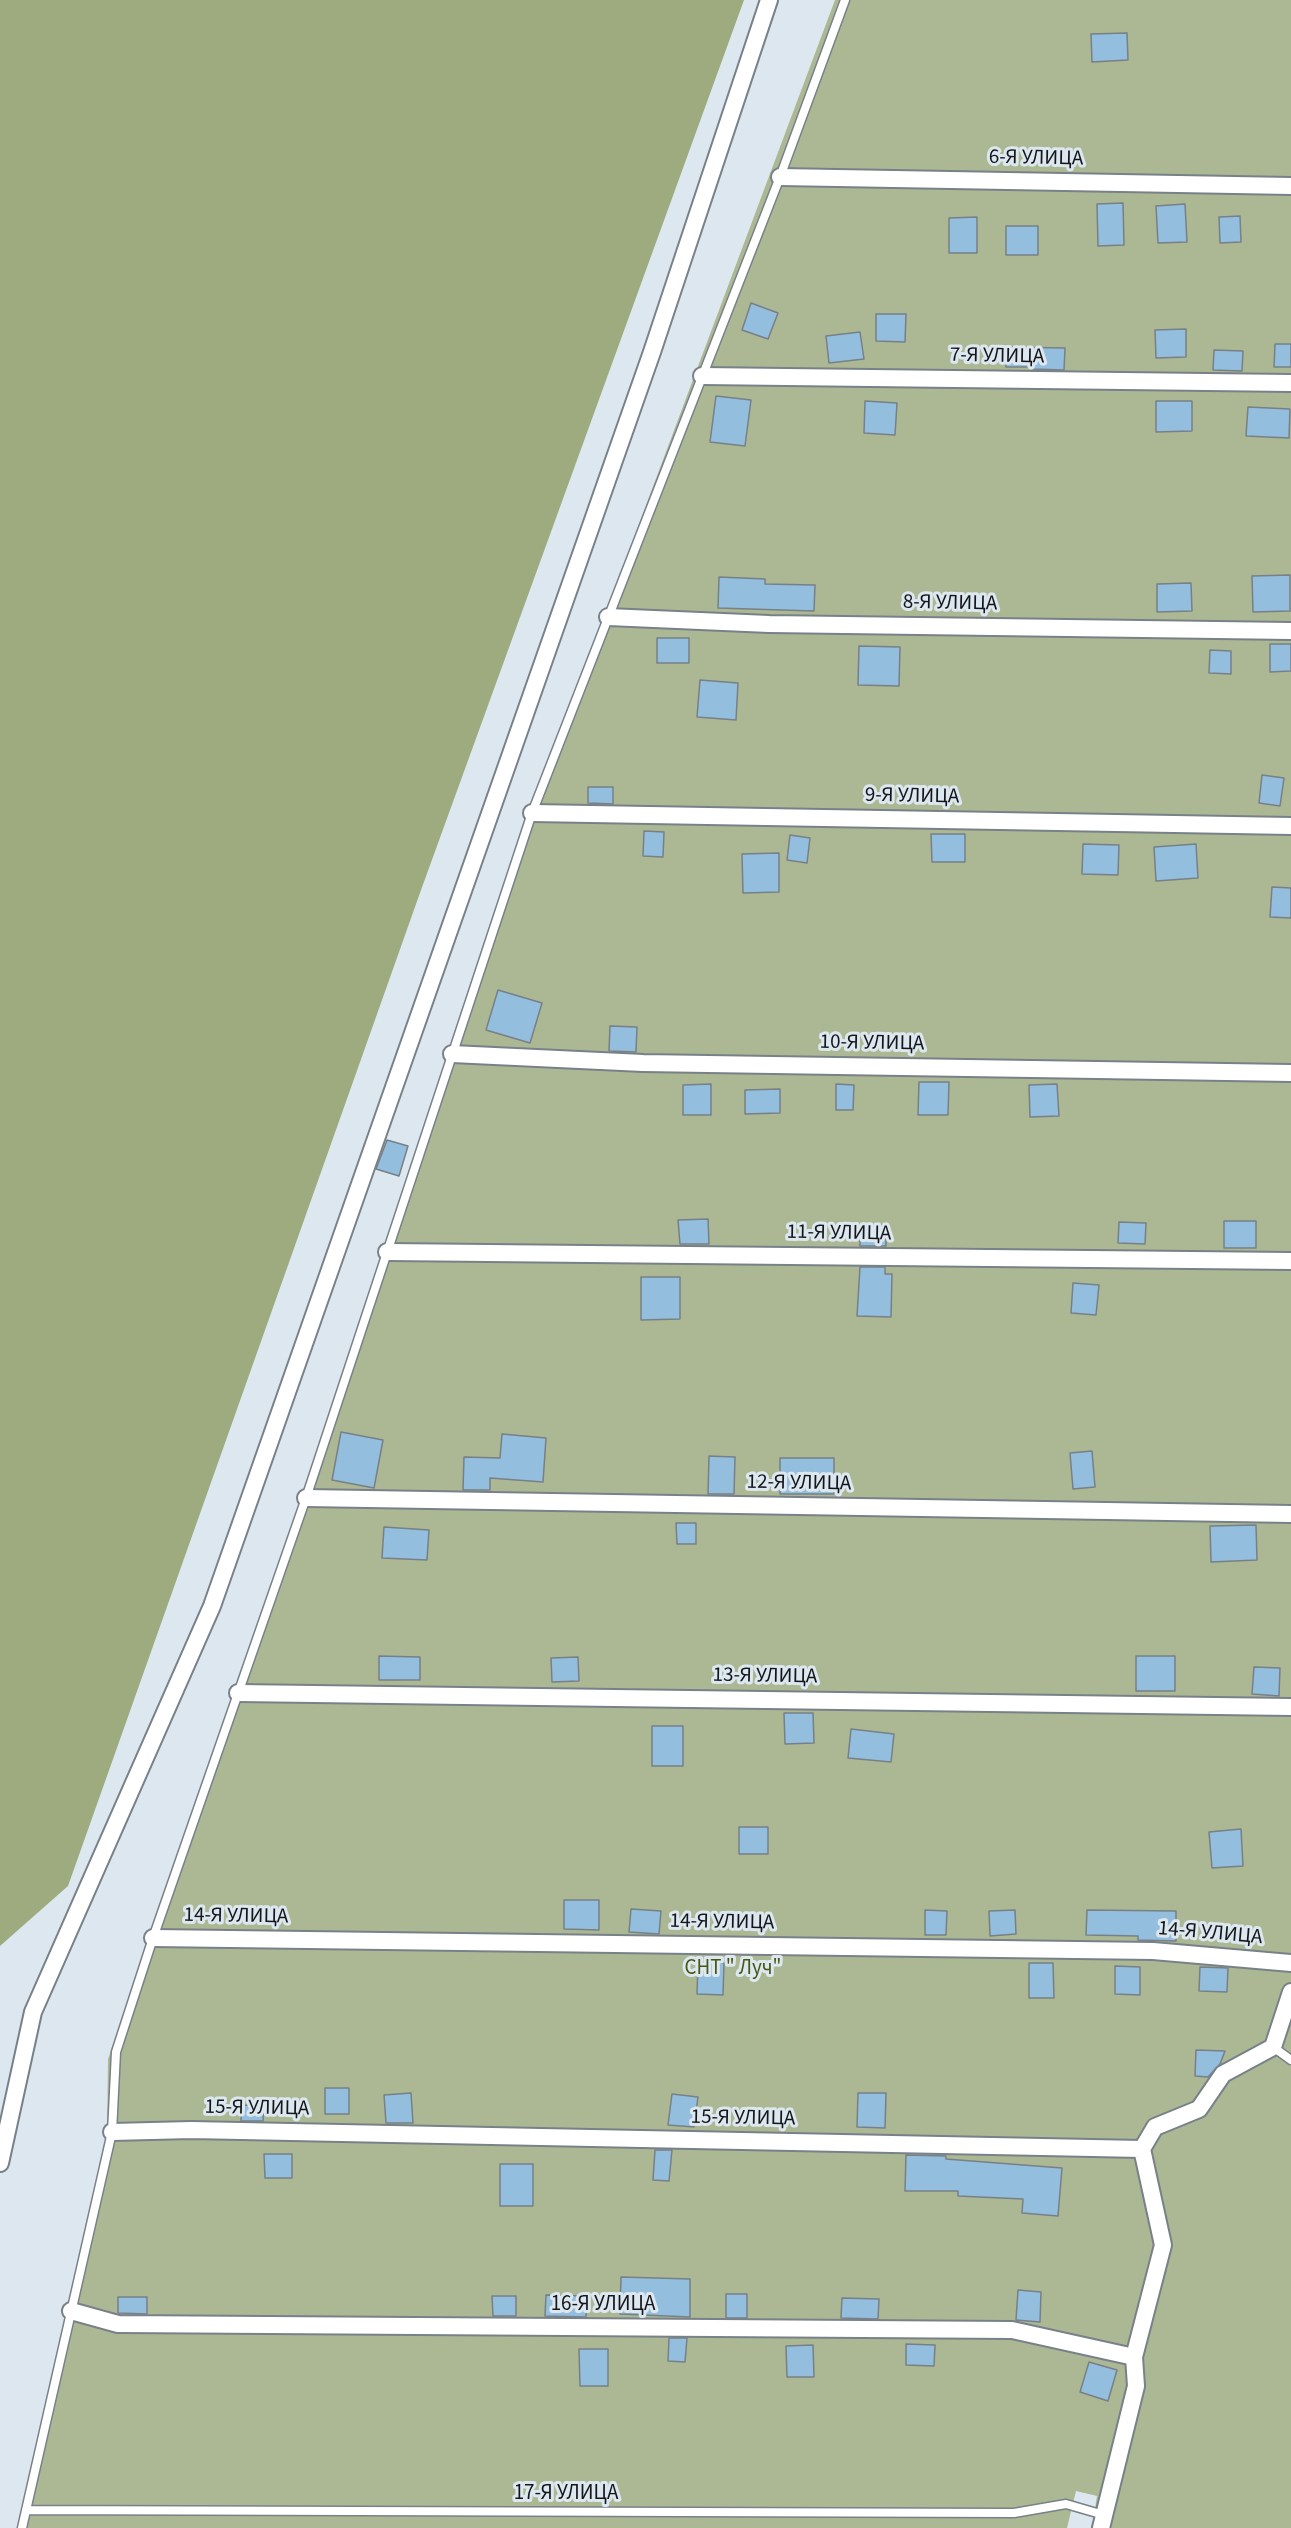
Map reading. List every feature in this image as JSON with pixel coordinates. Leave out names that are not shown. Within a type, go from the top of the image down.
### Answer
[{"type":"street","points":[[0,2163],[33,2012],[212,1606],[648,363],[769,0]]},
{"type":"street","name":"6-Я УЛИЦА","points":[[780,177],[1291,186]]},
{"type":"street","name":"7-Я УЛИЦА","points":[[702,376],[1291,383]]},
{"type":"street","name":"8-Я УЛИЦА","points":[[608,617],[769,624],[1291,631]]},
{"type":"street","name":"9-Я УЛИЦА","points":[[532,813],[1291,826]]},
{"type":"street","name":"10-Я УЛИЦА","points":[[452,1054],[643,1063],[1291,1073]]},
{"type":"street","name":"11-Я УЛИЦА","points":[[387,1252],[1291,1261]]},
{"type":"street","name":"12-Я УЛИЦА","points":[[306,1498],[1291,1514]]},
{"type":"street","name":"13-Я УЛИЦА","points":[[238,1693],[1291,1707]]},
{"type":"street","name":"14-Я УЛИЦА","points":[[153,1938],[1142,1951],[1291,1963]]},
{"type":"street","points":[[1103,2522],[1136,2386],[1134,2357],[1163,2245],[1142,2149],[1155,2127],[1199,2109],[1223,2074],[1273,2047],[1291,1992]]},
{"type":"street","name":"15-Я УЛИЦА","points":[[112,2132],[203,2131],[1142,2149]]},
{"type":"street","name":"16-Я УЛИЦА","points":[[71,2311],[118,2324],[1012,2330],[1134,2357]]},
{"type":"lane","points":[[22,2528],[112,2132],[116,2052],[153,1938],[306,1498],[532,813],[780,177],[845,0]]},
{"type":"lane","points":[[1273,2047],[1291,2060]]},
{"type":"lane","name":"17-Я УЛИЦА","points":[[26,2510],[1014,2513],[1066,2504],[1103,2522]]},
{"type":"green space","points":[[0,0],[744,0],[421,890],[68,1886],[0,1946]]},
{"type":"green space","name":"СНТ \" Луч\"","points":[[835,0],[1291,0],[1291,2528],[1092,2528],[1097,2496],[1076,2491],[1067,2528],[19,2528],[107,2139],[108,2059],[210,1774],[532,810]]},
{"type":"building","points":[[1127,33],[1128,60],[1092,62],[1091,34]]},
{"type":"building","points":[[1123,203],[1124,245],[1098,246],[1097,204]]},
{"type":"building","points":[[1185,204],[1187,242],[1158,243],[1156,206]]},
{"type":"building","points":[[1240,216],[1241,242],[1220,243],[1219,217]]},
{"type":"building","points":[[977,217],[977,253],[949,253],[949,218]]},
{"type":"building","points":[[1006,226],[1038,226],[1038,255],[1006,255]]},
{"type":"building","points":[[751,303],[778,313],[768,339],[742,330]]},
{"type":"building","points":[[876,314],[906,314],[905,342],[876,341]]},
{"type":"building","points":[[1186,329],[1186,357],[1156,358],[1155,330]]},
{"type":"building","points":[[860,332],[864,359],[829,363],[826,336]]},
{"type":"building","points":[[1275,344],[1291,344],[1291,367],[1274,367]]},
{"type":"building","points":[[1006,347],[1065,348],[1064,370],[1006,367]]},
{"type":"building","points":[[1214,350],[1243,351],[1242,371],[1213,370]]},
{"type":"building","points":[[716,396],[751,400],[745,446],[710,442]]},
{"type":"building","points":[[865,401],[897,403],[895,435],[864,433]]},
{"type":"building","points":[[1156,401],[1192,401],[1192,431],[1156,432]]},
{"type":"building","points":[[1248,407],[1290,409],[1289,438],[1246,436]]},
{"type":"building","points":[[1290,575],[1290,611],[1253,612],[1252,576]]},
{"type":"building","points":[[719,577],[765,579],[765,584],[815,585],[814,611],[718,608]]},
{"type":"building","points":[[1191,583],[1192,611],[1157,612],[1157,584]]},
{"type":"building","points":[[657,638],[689,638],[689,663],[657,663]]},
{"type":"building","points":[[1270,644],[1291,644],[1291,671],[1270,672]]},
{"type":"building","points":[[859,646],[900,647],[899,686],[858,685]]},
{"type":"building","points":[[1210,650],[1231,651],[1231,674],[1209,673]]},
{"type":"building","points":[[700,680],[738,683],[736,720],[697,717]]},
{"type":"building","points":[[1262,775],[1284,778],[1280,806],[1259,803]]},
{"type":"building","points":[[588,787],[613,787],[613,804],[588,803]]},
{"type":"building","points":[[644,831],[664,832],[663,857],[643,856]]},
{"type":"building","points":[[931,834],[965,834],[965,862],[932,862]]},
{"type":"building","points":[[790,835],[810,838],[807,863],[787,860]]},
{"type":"building","points":[[1083,844],[1119,845],[1118,875],[1082,874]]},
{"type":"building","points":[[1196,844],[1198,878],[1156,881],[1154,847]]},
{"type":"building","points":[[779,853],[779,892],[743,893],[742,854]]},
{"type":"building","points":[[1272,887],[1291,888],[1291,918],[1270,917]]},
{"type":"building","points":[[498,990],[542,1003],[530,1043],[486,1030]]},
{"type":"building","points":[[610,1026],[637,1027],[636,1052],[609,1051]]},
{"type":"building","points":[[919,1082],[949,1082],[948,1115],[918,1115]]},
{"type":"building","points":[[711,1084],[711,1115],[683,1115],[683,1085]]},
{"type":"building","points":[[836,1084],[854,1085],[853,1110],[836,1110]]},
{"type":"building","points":[[1057,1084],[1059,1116],[1030,1117],[1029,1085]]},
{"type":"building","points":[[780,1089],[780,1113],[745,1114],[745,1090]]},
{"type":"building","points":[[387,1140],[408,1146],[399,1176],[376,1169]]},
{"type":"building","points":[[708,1219],[709,1244],[680,1244],[678,1220]]},
{"type":"building","points":[[1224,1221],[1256,1221],[1256,1248],[1224,1248]]},
{"type":"building","points":[[1119,1222],[1146,1223],[1145,1244],[1118,1243]]},
{"type":"building","points":[[860,1225],[886,1225],[886,1246],[860,1246]]},
{"type":"building","points":[[860,1267],[885,1267],[885,1274],[892,1274],[891,1317],[857,1316]]},
{"type":"building","points":[[641,1277],[680,1277],[680,1319],[641,1320]]},
{"type":"building","points":[[1073,1283],[1099,1285],[1096,1315],[1071,1313]]},
{"type":"building","points":[[341,1432],[383,1440],[374,1488],[332,1480]]},
{"type":"building","points":[[502,1434],[546,1438],[543,1482],[490,1478],[490,1490],[463,1490],[464,1457],[500,1458]]},
{"type":"building","points":[[1092,1451],[1095,1487],[1073,1489],[1070,1453]]},
{"type":"building","points":[[709,1456],[735,1457],[734,1494],[708,1494]]},
{"type":"building","points":[[780,1458],[834,1458],[834,1494],[780,1494]]},
{"type":"building","points":[[676,1523],[696,1523],[696,1544],[677,1544]]},
{"type":"building","points":[[1256,1525],[1257,1560],[1211,1562],[1210,1526]]},
{"type":"building","points":[[384,1527],[429,1530],[427,1560],[382,1558]]},
{"type":"building","points":[[379,1656],[420,1657],[420,1680],[379,1680]]},
{"type":"building","points":[[1136,1656],[1175,1656],[1175,1691],[1136,1691]]},
{"type":"building","points":[[578,1657],[579,1681],[552,1682],[551,1658]]},
{"type":"building","points":[[1254,1667],[1280,1668],[1279,1696],[1252,1694]]},
{"type":"building","points":[[784,1713],[813,1713],[814,1743],[785,1744]]},
{"type":"building","points":[[652,1726],[683,1726],[683,1766],[652,1766]]},
{"type":"building","points":[[851,1729],[894,1734],[891,1762],[848,1758]]},
{"type":"building","points":[[739,1827],[768,1827],[768,1854],[739,1854]]},
{"type":"building","points":[[1241,1829],[1243,1866],[1212,1868],[1209,1832]]},
{"type":"building","points":[[564,1900],[599,1900],[599,1930],[564,1929]]},
{"type":"building","points":[[631,1909],[661,1911],[659,1934],[629,1932]]},
{"type":"building","points":[[925,1910],[947,1911],[946,1935],[925,1935]]},
{"type":"building","points":[[1015,1910],[1016,1934],[990,1936],[989,1911]]},
{"type":"building","points":[[1087,1910],[1176,1911],[1176,1941],[1138,1940],[1138,1936],[1086,1935]]},
{"type":"building","points":[[698,1962],[724,1963],[723,1995],[697,1994]]},
{"type":"building","points":[[1029,1963],[1053,1963],[1054,1998],[1029,1998]]},
{"type":"building","points":[[1115,1966],[1140,1967],[1140,1995],[1115,1994]]},
{"type":"building","points":[[1200,1967],[1228,1968],[1227,1992],[1199,1991]]},
{"type":"building","points":[[1196,2050],[1225,2051],[1220,2064],[1208,2077],[1195,2076]]},
{"type":"building","points":[[325,2088],[349,2088],[349,2114],[325,2114]]},
{"type":"building","points":[[411,2093],[413,2123],[386,2123],[384,2095]]},
{"type":"building","points":[[858,2093],[886,2093],[885,2128],[857,2127]]},
{"type":"building","points":[[672,2094],[698,2097],[694,2127],[668,2125]]},
{"type":"building","points":[[242,2105],[264,2106],[263,2121],[241,2121]]},
{"type":"building","points":[[655,2150],[672,2150],[669,2181],[653,2180]]},
{"type":"building","points":[[264,2154],[292,2154],[292,2178],[265,2178]]},
{"type":"building","points":[[906,2155],[946,2156],[946,2159],[1062,2168],[1058,2216],[1022,2213],[1023,2199],[958,2196],[958,2191],[905,2191]]},
{"type":"building","points":[[500,2164],[533,2164],[533,2206],[500,2206]]},
{"type":"building","points":[[621,2277],[690,2279],[690,2317],[620,2314]]},
{"type":"building","points":[[1018,2290],[1041,2292],[1040,2322],[1016,2320]]},
{"type":"building","points":[[726,2294],[747,2294],[747,2318],[726,2318]]},
{"type":"building","points":[[546,2295],[587,2296],[586,2317],[545,2316]]},
{"type":"building","points":[[492,2296],[516,2296],[516,2316],[493,2316]]},
{"type":"building","points":[[118,2297],[147,2297],[147,2314],[118,2313]]},
{"type":"building","points":[[842,2298],[879,2299],[878,2319],[841,2318]]},
{"type":"building","points":[[669,2338],[687,2338],[685,2362],[668,2361]]},
{"type":"building","points":[[906,2344],[935,2345],[934,2366],[906,2365]]},
{"type":"building","points":[[813,2345],[814,2377],[787,2377],[786,2346]]},
{"type":"building","points":[[579,2349],[608,2349],[608,2386],[580,2386]]},
{"type":"building","points":[[1089,2362],[1117,2370],[1108,2401],[1080,2392]]}]
